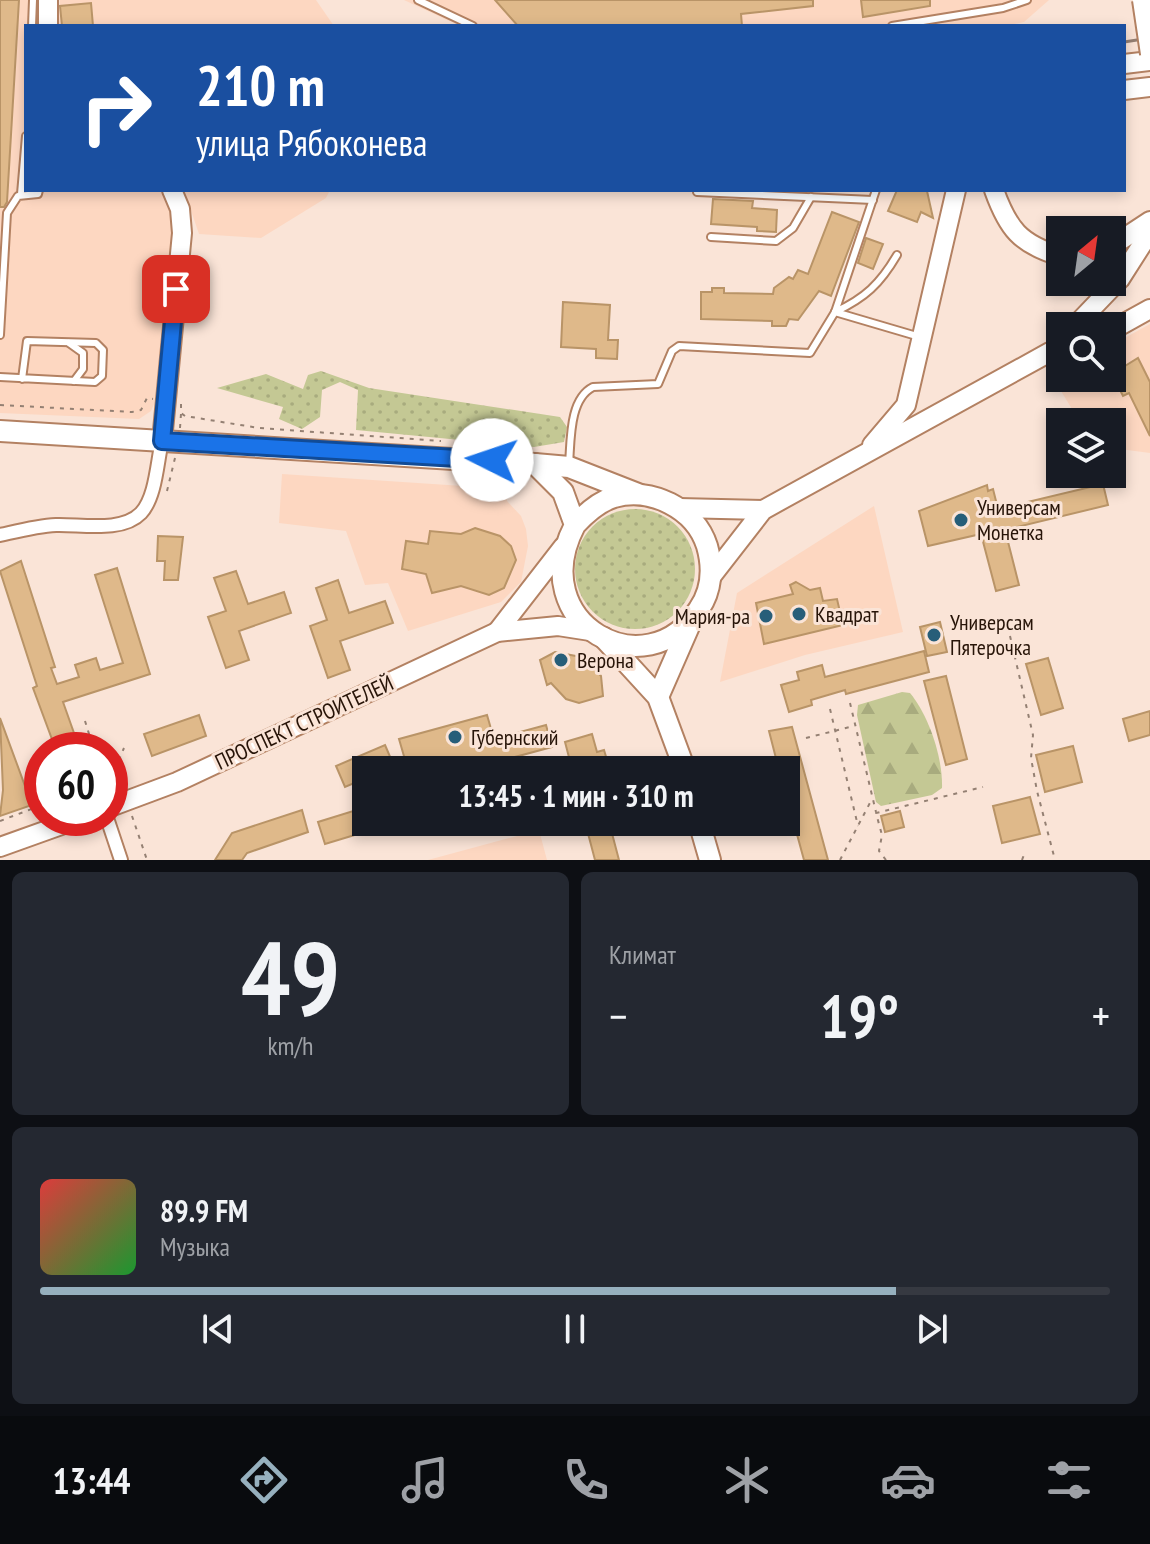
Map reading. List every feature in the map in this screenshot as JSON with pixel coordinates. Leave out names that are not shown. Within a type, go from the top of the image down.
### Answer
[{"type":"main road","points":[[48,0],[48,24]]},
{"type":"main road","points":[[1142,0],[1150,54]]},
{"type":"main road","points":[[1126,64],[1150,61]]},
{"type":"main road","points":[[1126,90],[1150,87]]},
{"type":"main road","points":[[170,441],[165,401],[182,233],[180,209],[173,192]]},
{"type":"main road","points":[[865,453],[906,405],[956,192]]},
{"type":"main road","points":[[995,192],[1007,224],[1033,248],[1046,252]]},
{"type":"main road","points":[[1126,237],[1150,221]]},
{"type":"main road","points":[[1088,312],[1120,279],[1150,232]]},
{"type":"main road","points":[[1126,322],[1150,309]]},
{"type":"main road","points":[[658,697],[692,621],[705,601],[711,577],[763,510],[1046,354]]},
{"type":"main road","points":[[0,431],[471,458],[569,467],[679,508],[704,539],[711,577]]},
{"type":"main road","points":[[535,464],[563,492],[575,525]]},
{"type":"main road","points":[[497,632],[563,547],[575,525],[592,508],[614,497],[638,494]]},
{"type":"main road","points":[[679,508],[763,510]]},
{"type":"main road","points":[[563,547],[560,570],[563,593],[574,614],[658,697],[680,756]]},
{"type":"main road","points":[[497,632],[558,626],[627,645],[651,644],[673,635],[692,621]]},
{"type":"main road","name":"ПРОСПЕКТ СТРОИТЕЛЕЙ","points":[[128,800],[177,782],[497,632]]},
{"type":"main road","points":[[0,847],[31,836]]},
{"type":"main road","points":[[703,836],[710,860]]},
{"type":"street","points":[[0,535],[33,528],[113,525],[131,520],[142,512],[151,495],[170,441]]},
{"type":"street","points":[[113,836],[121,860]]},
{"type":"lane","points":[[32,24],[33,0]]},
{"type":"lane","points":[[418,0],[469,24]]},
{"type":"lane","points":[[904,24],[1003,8],[1027,0]]},
{"type":"lane","points":[[0,335],[3,213],[21,194],[24,159]]},
{"type":"lane","points":[[21,194],[38,192]]},
{"type":"lane","points":[[697,192],[873,200]]},
{"type":"lane","points":[[569,467],[578,402],[585,391],[593,387],[658,384],[672,351],[679,346],[810,353],[835,312],[875,192]]},
{"type":"lane","points":[[711,237],[776,241],[793,228],[811,197]]},
{"type":"lane","points":[[835,312],[862,299],[880,283],[897,255]]},
{"type":"lane","points":[[835,312],[922,338]]},
{"type":"lane","points":[[0,377],[22,379],[74,381],[100,380],[103,350],[96,343],[27,341],[22,379]]},
{"type":"lane","points":[[65,341],[83,353],[83,369],[74,381]]},
{"type":"path","points":[[0,405],[132,412],[141,410],[147,398],[181,403],[181,413],[185,416],[259,428],[441,441]]},
{"type":"path","points":[[1010,636],[1033,735],[1031,758],[1037,791],[1055,860]]},
{"type":"path","points":[[850,703],[882,835],[879,851],[886,860]]},
{"type":"path","points":[[830,709],[858,826]]},
{"type":"path","points":[[85,721],[88,732]]},
{"type":"path","points":[[806,738],[855,726]]},
{"type":"path","points":[[876,813],[983,787]]},
{"type":"path","points":[[840,860],[873,798]]},
{"type":"path","points":[[0,821],[24,812]]},
{"type":"path","points":[[128,823],[147,860]]},
{"type":"path","points":[[1022,860],[1025,852]]},
{"type":"shaded area","points":[[0,0],[40,0],[39,24],[24,24],[24,192],[165,192],[173,212],[174,237],[151,411],[139,419],[0,413]]},
{"type":"shaded area","points":[[60,0],[316,0],[333,24],[59,24]]},
{"type":"shaded area","points":[[404,0],[1049,0],[1024,22],[1014,24],[456,24]]},
{"type":"shaded area","points":[[185,192],[329,192],[326,198],[261,238],[199,234]]},
{"type":"shaded area","points":[[1150,324],[1150,453],[1126,450],[1126,408],[1071,408],[1062,392],[1126,392],[1126,337]]},
{"type":"shaded area","points":[[282,474],[508,489],[507,501],[521,516],[526,529],[528,546],[521,582],[501,602],[408,631],[388,583],[365,585],[346,531],[279,523]]},
{"type":"shaded area","points":[[874,506],[903,632],[805,655],[720,682],[737,593]]},
{"type":"shaded area","points":[[517,836],[541,836],[547,860],[428,860]]},
{"type":"green space","points":[[321,371],[369,388],[560,417],[567,427],[564,442],[534,447],[356,430],[358,390],[340,382],[322,390],[320,417],[302,429],[279,419],[283,407],[217,388],[266,374],[303,389],[308,375]]},
{"type":"green space","points":[[635,509],[658,513],[678,526],[691,546],[695,569],[691,592],[678,612],[658,625],[635,629],[612,625],[592,612],[579,592],[575,569],[579,546],[592,526],[612,513]]},
{"type":"green space","points":[[902,692],[910,693],[929,725],[940,764],[942,788],[932,795],[881,806],[876,802],[857,715],[858,705]]},
{"type":"building","points":[[0,0],[19,0],[7,202],[4,207],[0,207]]},
{"type":"building","points":[[495,0],[813,0],[813,6],[741,14],[742,24],[516,24]]},
{"type":"building","points":[[861,0],[930,0],[930,6],[863,17]]},
{"type":"building","points":[[91,3],[93,24],[62,24],[60,6]]},
{"type":"building","points":[[896,192],[927,192],[933,218],[921,212],[917,222],[888,211]]},
{"type":"building","points":[[713,199],[753,201],[752,208],[777,210],[776,232],[757,231],[757,227],[711,224]]},
{"type":"building","points":[[832,212],[859,222],[831,296],[819,291],[798,320],[789,319],[786,326],[772,326],[772,321],[701,319],[701,292],[724,288],[724,293],[773,294],[774,288],[789,277],[793,279],[798,270],[808,274]]},
{"type":"building","points":[[866,238],[883,244],[873,269],[858,263]]},
{"type":"building","points":[[563,302],[610,305],[608,340],[618,340],[617,359],[596,358],[596,349],[561,347]]},
{"type":"building","points":[[1138,358],[1150,382],[1150,436],[1129,393],[1123,396],[1121,392],[1126,392],[1126,365]]},
{"type":"building","points":[[987,485],[988,491],[993,489],[998,509],[1086,488],[1104,488],[1108,505],[1005,530],[1019,585],[996,591],[981,534],[928,546],[919,511]]},
{"type":"building","points":[[475,528],[500,536],[511,546],[516,560],[504,588],[489,595],[461,586],[432,593],[426,574],[402,569],[406,541],[428,544],[430,531],[461,534]]},
{"type":"building","points":[[158,536],[183,537],[178,580],[164,580],[165,561],[157,561]]},
{"type":"building","points":[[21,561],[55,667],[51,668],[57,684],[79,677],[75,665],[96,658],[100,670],[123,663],[95,575],[117,568],[150,674],[63,702],[74,732],[49,732],[33,688],[37,686],[0,571]]},
{"type":"building","points":[[236,571],[248,604],[284,592],[291,613],[239,631],[249,660],[226,668],[208,617],[226,611],[214,578]]},
{"type":"building","points":[[338,580],[349,613],[385,601],[393,623],[340,641],[350,670],[328,678],[310,626],[327,620],[316,588]]},
{"type":"building","name":"Квадрат","points":[[796,582],[810,590],[820,588],[823,601],[837,599],[843,625],[764,644],[756,603],[793,594],[790,585]]},
{"type":"building","points":[[940,622],[947,652],[927,656],[920,627]]},
{"type":"building","points":[[924,651],[929,672],[846,694],[845,690],[811,700],[812,705],[789,712],[781,685],[799,680],[797,672],[822,665],[825,677]]},
{"type":"building","points":[[555,652],[581,657],[592,665],[601,676],[603,696],[579,703],[566,699],[551,683],[547,685],[540,660]]},
{"type":"building","points":[[1048,658],[1063,708],[1041,715],[1026,664]]},
{"type":"building","points":[[946,676],[967,759],[946,765],[924,681]]},
{"type":"building","points":[[1150,711],[1150,735],[1129,741],[1123,719]]},
{"type":"building","points":[[199,715],[206,736],[152,756],[144,734]]},
{"type":"building","points":[[487,715],[494,739],[546,725],[552,747],[519,756],[404,756],[399,739]]},
{"type":"building","points":[[0,718],[24,783],[24,808],[0,816],[3,790]]},
{"type":"building","points":[[792,727],[800,756],[775,756],[769,731]]},
{"type":"building","points":[[592,734],[597,752],[604,750],[606,756],[569,756],[565,742]]},
{"type":"building","points":[[385,745],[390,756],[359,756]]},
{"type":"building","points":[[1073,746],[1082,782],[1045,792],[1036,755]]},
{"type":"building","points":[[800,757],[828,860],[804,860],[797,836],[800,836]]},
{"type":"building","points":[[352,759],[352,784],[345,787],[336,766]]},
{"type":"building","points":[[1030,797],[1040,834],[1002,843],[993,806]]},
{"type":"building","points":[[302,810],[308,832],[247,853],[242,860],[215,860],[232,833]]},
{"type":"building","points":[[352,811],[352,836],[325,844],[318,822]]},
{"type":"building","points":[[900,811],[904,827],[885,832],[881,816]]},
{"type":"building","points":[[589,836],[613,836],[619,860],[595,860]]},
{"type":"railway","points":[[1126,42],[1150,38]]},
{"type":"place","name":"Универсам Монетка","points":[[961,520]]},
{"type":"place","name":"Квадрат","points":[[799,614]]},
{"type":"place","name":"Мария-ра","points":[[766,616]]},
{"type":"place","name":"Универсам Пятерочка","points":[[934,635]]},
{"type":"place","name":"Верона","points":[[561,660]]},
{"type":"place","name":"Губернский","points":[[455,737]]},
{"type":"route","points":[[176,289],[162,441],[492,460]]}]
